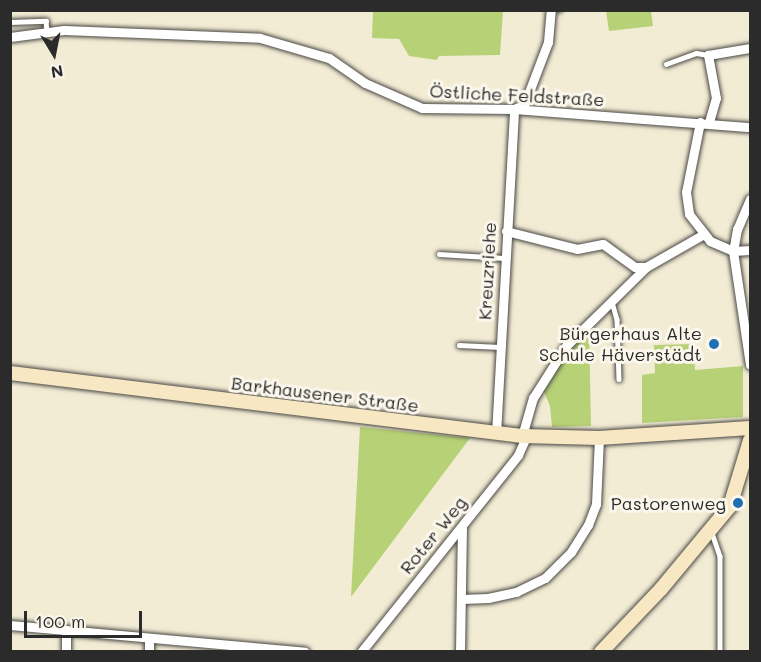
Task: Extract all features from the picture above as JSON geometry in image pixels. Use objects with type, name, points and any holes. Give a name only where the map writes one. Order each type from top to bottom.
[{"type":"main road","name":"Barkhausener Straße","points":[[10,373],[496,434],[599,438],[750,428]]},
{"type":"main road","points":[[601,651],[712,530],[730,506],[750,440]]},
{"type":"street","points":[[514,109],[524,105],[548,42],[550,10]]},
{"type":"street","name":"Östliche Feldstraße","points":[[10,37],[47,32],[111,30],[260,38],[329,58],[365,83],[423,108],[514,109],[750,127]]},
{"type":"street","points":[[750,48],[708,55],[716,98],[705,122],[686,192],[689,214],[702,235],[733,251],[750,250]]},
{"type":"street","name":"Kreuzriehe","points":[[496,434],[514,109]]},
{"type":"street","points":[[750,199],[737,229],[733,251],[750,364]]},
{"type":"street","points":[[506,231],[577,249],[603,244],[635,267],[646,267]]},
{"type":"street","name":"Roter Weg","points":[[361,651],[518,455],[533,398],[566,346],[646,267],[702,235]]},
{"type":"street","points":[[462,599],[489,598],[516,592],[545,578],[571,552],[588,525],[596,504],[599,438]]},
{"type":"street","points":[[460,651],[462,527]]},
{"type":"street","points":[[10,625],[305,651]]},
{"type":"street","points":[[66,630],[66,651]]},
{"type":"street","points":[[149,638],[149,651]]},
{"type":"lane","points":[[10,22],[46,21],[47,32]]},
{"type":"lane","points":[[666,64],[696,53],[708,55]]},
{"type":"lane","points":[[439,254],[504,258]]},
{"type":"lane","points":[[611,300],[617,319],[620,379]]},
{"type":"lane","points":[[459,345],[500,347]]},
{"type":"lane","points":[[712,530],[720,556],[720,651]]},
{"type":"green space","points":[[373,11],[503,11],[500,55],[439,56],[437,60],[409,56],[399,39],[372,38]]},
{"type":"green space","points":[[606,11],[651,11],[653,26],[609,31]]},
{"type":"green space","points":[[589,326],[591,426],[552,427],[550,406],[539,380]]},
{"type":"green space","points":[[694,344],[695,370],[743,366],[743,417],[642,423],[642,375],[655,373],[654,345]]},
{"type":"green space","points":[[360,427],[470,438],[351,597]]},
{"type":"place","name":"Bürgerhaus Alte Schule Häverstädt","points":[[714,344]]},
{"type":"place","name":"Pastorenweg","points":[[738,503]]}]
